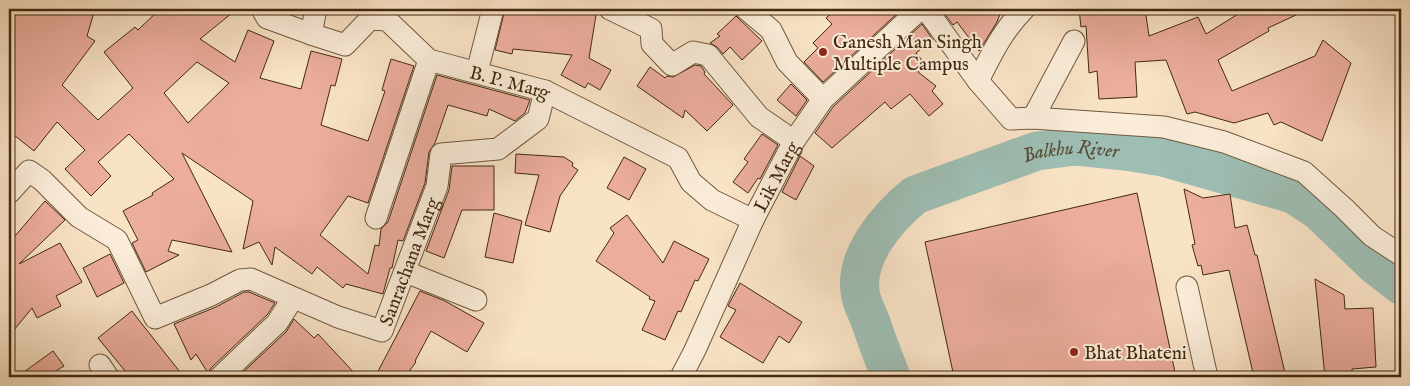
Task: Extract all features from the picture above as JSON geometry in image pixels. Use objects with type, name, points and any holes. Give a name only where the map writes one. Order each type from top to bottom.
[{"type":"street","name":"B. P. Marg","points":[[262,9],[268,18],[345,45],[370,20],[387,20],[429,60],[544,91],[678,158],[691,182],[712,200],[753,220]]},
{"type":"street","points":[[311,34],[316,9]]},
{"type":"street","points":[[477,72],[493,9]]},
{"type":"street","points":[[610,9],[651,29],[652,44],[672,65],[693,52],[708,55],[759,117],[794,141]]},
{"type":"street","points":[[746,9],[770,30],[787,62],[823,99]]},
{"type":"street","name":"Lik Marg","points":[[681,377],[753,220],[794,141],[823,99],[920,9]]},
{"type":"street","points":[[926,9],[978,81],[1011,119],[1033,118],[1164,127],[1224,142],[1304,172],[1372,236],[1401,255]]},
{"type":"street","points":[[978,81],[999,39],[1013,19],[1024,9]]},
{"type":"street","points":[[1033,118],[1074,41]]},
{"type":"street","points":[[376,218],[429,60]]},
{"type":"street","name":"Sanrachana Marg","points":[[9,193],[29,171],[42,180],[78,217],[117,240],[155,318],[211,295],[240,280],[251,279],[338,317],[382,331],[406,272],[436,186],[441,154],[498,149],[538,119],[544,91]]},
{"type":"street","points":[[406,272],[476,300]]},
{"type":"street","points":[[1187,287],[1207,377]]},
{"type":"street","points":[[220,377],[277,323],[293,298]]},
{"type":"building","points":[[9,9],[95,9],[87,36],[95,41],[62,85],[98,120],[133,88],[104,52],[135,27],[138,30],[160,9],[237,9],[200,39],[235,62],[248,30],[274,41],[260,78],[301,89],[311,51],[342,59],[335,86],[331,85],[321,125],[368,141],[385,91],[382,90],[391,59],[414,66],[368,203],[348,196],[320,235],[368,274],[375,245],[379,246],[381,229],[388,222],[437,75],[530,100],[525,113],[515,121],[489,109],[487,116],[448,105],[435,143],[429,152],[425,183],[403,241],[398,240],[392,268],[390,268],[383,294],[346,284],[343,288],[317,267],[312,274],[275,247],[272,265],[259,242],[243,249],[253,201],[182,153],[232,252],[172,240],[168,251],[179,255],[146,272],[132,243],[138,240],[123,211],[153,195],[152,193],[174,179],[129,134],[98,162],[111,176],[91,196],[65,169],[85,150],[57,122],[34,151],[9,131]],"holes":[[[197,62],[229,83],[188,123],[164,93]]]},
{"type":"building","points":[[505,9],[597,9],[589,58],[611,70],[600,90],[588,83],[585,88],[561,75],[572,55],[513,49],[512,54],[495,50]]},
{"type":"building","points":[[837,9],[902,9],[823,82],[804,62],[818,48],[813,43],[832,24],[826,18]]},
{"type":"building","points":[[941,9],[1002,9],[997,22],[979,51],[957,22],[953,25]]},
{"type":"building","points":[[1079,9],[1145,9],[1149,36],[1198,17],[1206,34],[1246,9],[1309,9],[1268,28],[1269,31],[1218,60],[1232,91],[1315,56],[1323,40],[1351,63],[1322,141],[1281,122],[1274,125],[1268,113],[1234,123],[1195,112],[1187,114],[1166,60],[1135,62],[1137,97],[1099,99],[1097,71],[1089,73],[1086,26],[1081,27]]},
{"type":"building","points":[[736,16],[762,41],[742,60],[730,47],[723,54],[710,43],[720,36],[717,34]]},
{"type":"building","points":[[922,24],[933,40],[916,53],[926,65],[918,72],[936,86],[932,91],[943,104],[929,116],[910,94],[891,109],[885,102],[832,148],[815,133],[833,107]]},
{"type":"building","points":[[695,65],[701,66],[705,72],[704,74],[733,105],[707,131],[685,110],[683,118],[637,86],[650,67],[665,78],[667,76],[673,77]]},
{"type":"building","points":[[791,84],[807,100],[796,116],[777,100]]},
{"type":"building","points":[[762,134],[778,145],[760,179],[758,178],[748,193],[733,182],[748,162],[744,159]]},
{"type":"building","points":[[516,154],[564,157],[573,163],[572,166],[578,170],[560,196],[550,232],[525,225],[539,175],[515,173]]},
{"type":"building","points":[[800,156],[814,166],[796,200],[782,192]]},
{"type":"building","points":[[624,157],[646,169],[629,200],[607,188]]},
{"type":"building","points":[[452,166],[494,166],[494,210],[462,210],[444,258],[426,251],[449,190]]},
{"type":"building","points":[[1184,189],[1203,198],[1230,194],[1235,228],[1247,225],[1255,255],[1257,255],[1286,377],[1254,377],[1229,270],[1203,275],[1201,265],[1198,266],[1192,245],[1195,244]]},
{"type":"building","points":[[1137,193],[1176,377],[954,377],[925,242]]},
{"type":"building","points":[[45,201],[65,220],[19,264],[60,243],[82,282],[56,296],[61,306],[37,318],[32,308],[9,336],[9,243]]},
{"type":"building","points":[[494,213],[522,221],[513,263],[485,257]]},
{"type":"building","points":[[627,215],[663,263],[674,241],[709,259],[698,281],[695,280],[681,312],[678,311],[665,340],[642,330],[655,301],[649,299],[650,297],[596,261],[614,233],[610,228]]},
{"type":"building","points":[[110,254],[124,283],[97,297],[83,268]]},
{"type":"building","points":[[1315,279],[1344,295],[1345,309],[1373,308],[1376,367],[1352,369],[1352,377],[1325,377]]},
{"type":"building","points":[[740,283],[802,322],[789,343],[779,336],[763,363],[720,337],[736,310],[728,306]]},
{"type":"building","points":[[420,291],[445,301],[484,323],[467,352],[431,331],[416,362],[405,377],[375,377]]},
{"type":"building","points":[[244,292],[249,292],[275,303],[267,315],[208,373],[196,354],[191,360],[174,324],[216,307]]},
{"type":"building","points":[[132,311],[184,377],[130,377],[98,338]]},
{"type":"building","points":[[294,319],[314,338],[318,334],[358,377],[238,377],[286,332]]},
{"type":"building","points":[[53,351],[64,366],[46,377],[17,377]]},
{"type":"waterway","name":"Balkhu River","points":[[891,377],[861,297],[860,282],[862,268],[874,240],[893,215],[915,195],[1037,151],[1076,146],[1163,157],[1293,194],[1319,211],[1374,264],[1401,285]]},
{"type":"place","name":"Ganesh Man Singh Multiple Campus","points":[[823,52]]},
{"type":"place","name":"Bhat Bhateni","points":[[1074,352]]}]
